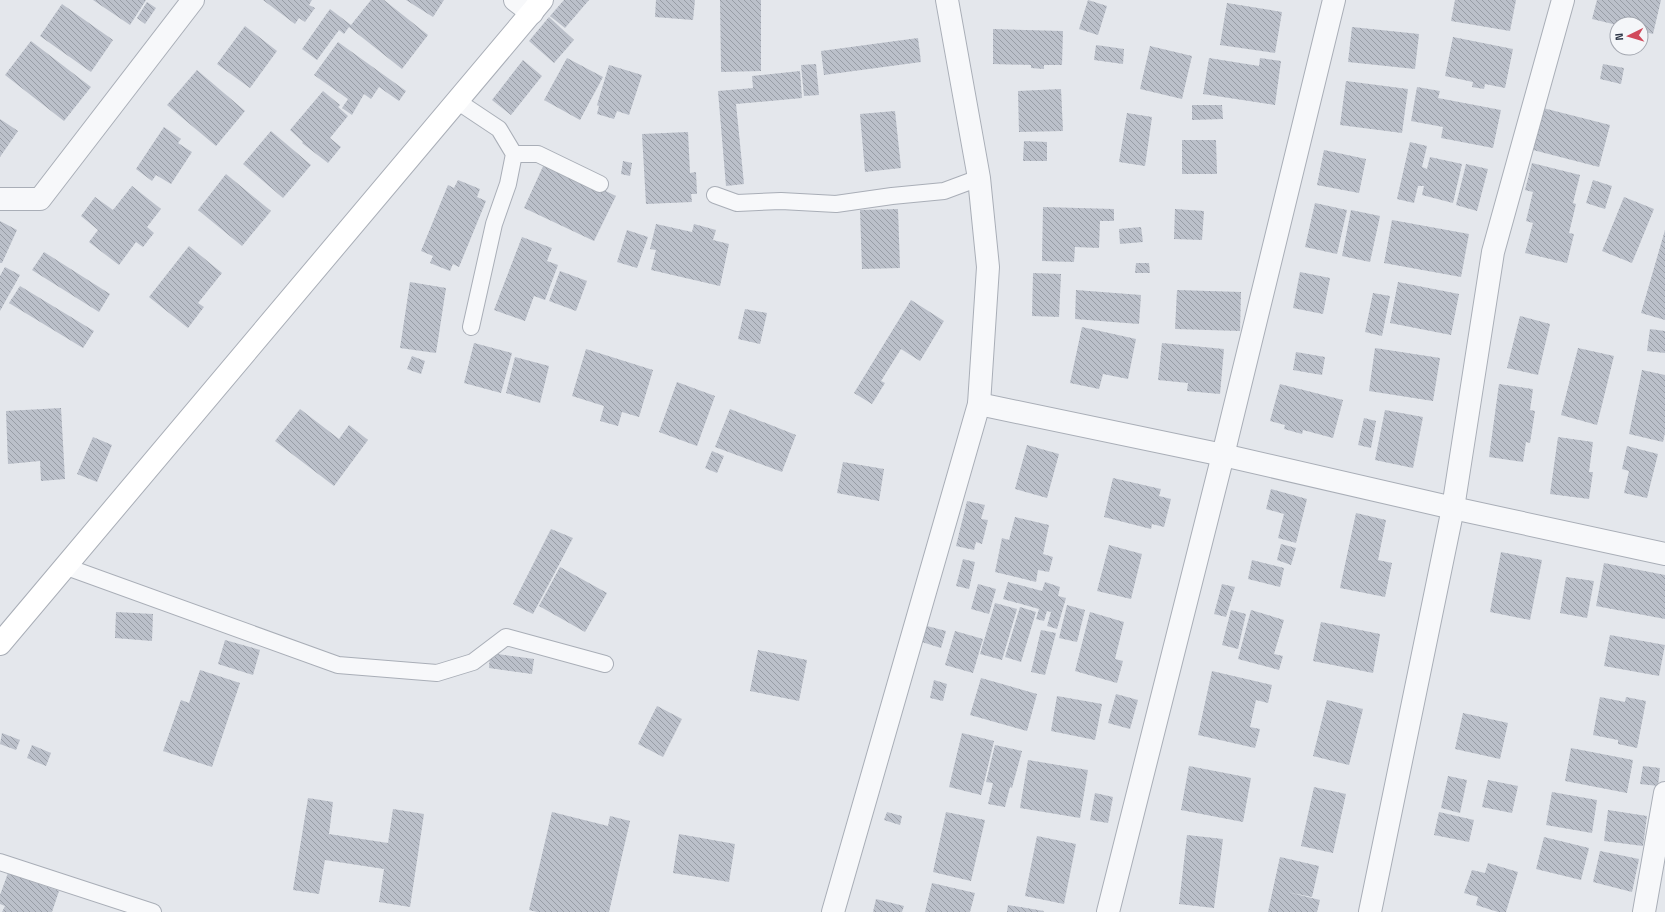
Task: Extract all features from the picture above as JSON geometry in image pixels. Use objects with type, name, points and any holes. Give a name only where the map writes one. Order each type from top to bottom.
[{"type":"street","points":[[0,199],[40,199],[193,0]]},
{"type":"street","points":[[833,912],[979,404],[988,267],[979,178],[947,0]]},
{"type":"street","points":[[1108,912],[1223,455],[1334,0]]},
{"type":"street","points":[[1370,912],[1453,508],[1493,252],[1563,0]]},
{"type":"street","points":[[0,644],[64,566],[457,101],[530,4]]},
{"type":"street","points":[[979,404],[1223,455],[1453,508],[1665,554]]},
{"type":"street","points":[[1644,912],[1665,793]]},
{"type":"lane","points":[[457,101],[499,129],[514,154],[508,184],[494,224],[471,327]]},
{"type":"lane","points":[[514,154],[538,154],[600,184]]},
{"type":"lane","points":[[715,195],[737,203],[781,201],[836,204],[892,196],[944,191],[979,178]]},
{"type":"lane","points":[[64,566],[338,665],[437,673],[473,662],[506,637],[605,664]]},
{"type":"lane","points":[[0,862],[153,912]]},
{"type":"building","points":[[93,0],[146,0],[130,25]]},
{"type":"building","points":[[263,0],[312,0],[309,5],[315,8],[305,22],[299,18],[295,24]]},
{"type":"building","points":[[371,0],[384,0],[428,35],[402,69],[349,27],[344,34],[339,30],[317,60],[302,49],[330,9],[351,25]]},
{"type":"building","points":[[406,0],[444,0],[433,17]]},
{"type":"building","points":[[564,0],[589,0],[565,28],[550,16]]},
{"type":"building","points":[[656,0],[695,0],[693,20],[655,17]]},
{"type":"building","points":[[720,0],[761,0],[761,71],[721,72]]},
{"type":"building","points":[[1088,0],[1107,6],[1098,35],[1079,29]]},
{"type":"building","points":[[1455,0],[1516,0],[1510,31],[1451,21]]},
{"type":"building","points":[[1597,0],[1661,0],[1653,34],[1649,33],[1649,16],[1609,16],[1609,23],[1592,19]]},
{"type":"building","points":[[147,2],[156,8],[145,24],[137,18]]},
{"type":"building","points":[[1227,3],[1282,12],[1275,53],[1220,45]]},
{"type":"building","points":[[62,4],[113,40],[91,72],[40,36]]},
{"type":"building","points":[[549,17],[574,40],[554,63],[529,41]]},
{"type":"building","points":[[245,26],[277,51],[250,88],[217,64]]},
{"type":"building","points":[[1352,27],[1419,34],[1415,69],[1348,62]]},
{"type":"building","points":[[993,29],[1063,31],[1062,65],[1044,65],[1044,69],[1031,68],[1031,65],[993,64]]},
{"type":"building","points":[[1453,37],[1513,49],[1505,88],[1485,84],[1484,89],[1472,87],[1473,82],[1445,76]]},
{"type":"building","points":[[918,38],[921,62],[824,75],[821,51]]},
{"type":"building","points":[[31,41],[91,87],[64,121],[5,75]]},
{"type":"building","points":[[338,42],[406,91],[399,101],[379,87],[371,99],[364,94],[352,115],[342,108],[348,99],[314,75]]},
{"type":"building","points":[[1096,45],[1124,49],[1123,64],[1094,60]]},
{"type":"building","points":[[1150,46],[1192,56],[1182,99],[1140,89]]},
{"type":"building","points":[[567,58],[603,77],[580,120],[544,100]]},
{"type":"building","points":[[1209,58],[1259,66],[1260,58],[1281,61],[1275,105],[1203,94]]},
{"type":"building","points":[[523,60],[542,76],[511,115],[492,100]]},
{"type":"building","points":[[816,64],[819,95],[804,96],[801,65]]},
{"type":"building","points":[[1603,64],[1624,68],[1621,84],[1600,79]]},
{"type":"building","points":[[609,65],[642,75],[629,115],[617,111],[614,119],[597,114],[599,106],[597,105]]},
{"type":"building","points":[[197,70],[245,111],[216,146],[167,105]]},
{"type":"building","points":[[800,71],[802,98],[736,104],[744,184],[726,186],[718,91],[753,88],[752,76]]},
{"type":"building","points":[[1346,81],[1408,89],[1402,133],[1340,125]]},
{"type":"building","points":[[1417,87],[1440,91],[1438,98],[1501,110],[1493,148],[1441,138],[1443,127],[1411,121]]},
{"type":"building","points":[[1061,89],[1063,131],[1019,132],[1018,91]]},
{"type":"building","points":[[323,91],[340,105],[338,107],[348,116],[330,138],[341,147],[328,163],[302,143],[303,142],[290,130]]},
{"type":"building","points":[[1192,105],[1222,105],[1223,119],[1192,120]]},
{"type":"building","points":[[1543,108],[1610,125],[1599,167],[1533,150]]},
{"type":"building","points":[[895,111],[901,168],[865,172],[860,114]]},
{"type":"building","points":[[1127,113],[1152,117],[1145,166],[1119,162]]},
{"type":"building","points":[[0,119],[18,131],[0,157]]},
{"type":"building","points":[[164,127],[181,139],[178,143],[192,152],[171,184],[156,175],[152,181],[136,169]]},
{"type":"building","points":[[271,131],[311,165],[283,198],[243,164]]},
{"type":"building","points":[[688,132],[690,173],[696,172],[697,194],[691,194],[692,202],[646,204],[642,134]]},
{"type":"building","points":[[1182,140],[1216,140],[1217,174],[1182,174]]},
{"type":"building","points":[[1024,141],[1047,142],[1047,161],[1023,161]]},
{"type":"building","points":[[1410,142],[1427,146],[1422,167],[1427,169],[1430,157],[1462,164],[1453,203],[1422,195],[1424,186],[1418,186],[1414,203],[1397,199]]},
{"type":"building","points":[[1324,150],[1366,159],[1359,193],[1317,185]]},
{"type":"building","points":[[623,161],[632,163],[630,176],[621,174]]},
{"type":"building","points":[[545,162],[616,196],[594,241],[524,208]]},
{"type":"building","points":[[1532,163],[1580,175],[1573,203],[1576,204],[1569,233],[1574,234],[1567,263],[1525,253],[1533,223],[1526,221],[1533,192],[1525,190]]},
{"type":"building","points":[[1466,164],[1488,169],[1477,211],[1456,205]]},
{"type":"building","points":[[226,174],[271,211],[242,246],[198,210]]},
{"type":"building","points":[[458,180],[480,189],[477,197],[486,201],[459,267],[453,264],[450,271],[430,263],[433,256],[421,251],[448,185],[454,188]]},
{"type":"building","points":[[1593,180],[1612,186],[1605,209],[1586,203]]},
{"type":"building","points":[[132,186],[161,209],[147,227],[154,233],[143,247],[136,242],[119,265],[89,242],[98,230],[81,216],[95,197],[113,210]]},
{"type":"building","points":[[1624,197],[1654,209],[1632,263],[1602,251]]},
{"type":"building","points":[[1315,203],[1347,210],[1337,254],[1305,247]]},
{"type":"building","points":[[1043,207],[1114,209],[1114,221],[1100,221],[1099,248],[1075,247],[1074,262],[1042,261]]},
{"type":"building","points":[[898,209],[900,268],[862,269],[860,210]]},
{"type":"building","points":[[1175,209],[1204,211],[1202,240],[1174,239]]},
{"type":"building","points":[[1351,210],[1380,216],[1370,262],[1342,256]]},
{"type":"building","points":[[1392,220],[1469,234],[1461,277],[1384,263]]},
{"type":"building","points":[[0,221],[17,230],[2,263],[0,263]]},
{"type":"building","points":[[656,224],[692,232],[694,224],[716,230],[713,240],[729,244],[720,286],[651,270],[656,250],[650,249]]},
{"type":"building","points":[[1141,227],[1143,242],[1120,244],[1119,229]]},
{"type":"building","points":[[627,230],[648,237],[637,268],[617,262]]},
{"type":"building","points":[[1665,230],[1665,320],[1641,313]]},
{"type":"building","points":[[522,237],[552,248],[547,261],[558,265],[545,300],[534,296],[525,321],[494,310]]},
{"type":"building","points":[[189,246],[222,273],[198,303],[204,307],[188,328],[149,297]]},
{"type":"building","points":[[44,252],[110,294],[99,312],[32,270]]},
{"type":"building","points":[[1136,263],[1149,263],[1150,273],[1135,273]]},
{"type":"building","points":[[5,267],[20,275],[0,311],[0,276]]},
{"type":"building","points":[[560,271],[587,281],[576,311],[549,301]]},
{"type":"building","points":[[1300,272],[1330,278],[1323,314],[1293,308]]},
{"type":"building","points":[[1033,273],[1061,274],[1059,317],[1032,316]]},
{"type":"building","points":[[410,282],[446,288],[436,353],[400,348]]},
{"type":"building","points":[[1398,282],[1459,294],[1451,335],[1390,323]]},
{"type":"building","points":[[20,286],[94,331],[83,348],[9,303]]},
{"type":"building","points":[[1076,290],[1141,295],[1139,324],[1075,319]]},
{"type":"building","points":[[1177,290],[1241,292],[1240,331],[1175,329]]},
{"type":"building","points":[[1373,293],[1390,296],[1382,336],[1365,332]]},
{"type":"building","points":[[911,300],[944,321],[920,361],[901,349],[881,381],[885,383],[872,404],[854,393]]},
{"type":"building","points":[[745,309],[767,313],[760,344],[738,339]]},
{"type":"building","points":[[1520,316],[1550,324],[1538,375],[1507,368]]},
{"type":"building","points":[[1082,327],[1136,339],[1128,379],[1103,374],[1099,389],[1070,383]]},
{"type":"building","points":[[1650,329],[1665,331],[1665,353],[1647,351]]},
{"type":"building","points":[[474,343],[512,353],[501,393],[464,383]]},
{"type":"building","points":[[1162,343],[1224,349],[1220,394],[1187,391],[1188,383],[1158,380]]},
{"type":"building","points":[[1375,348],[1440,358],[1433,401],[1369,391]]},
{"type":"building","points":[[1578,348],[1614,356],[1597,425],[1561,415]]},
{"type":"building","points":[[586,349],[653,370],[639,417],[622,412],[618,426],[600,421],[604,406],[572,396]]},
{"type":"building","points":[[1296,352],[1325,357],[1322,375],[1293,370]]},
{"type":"building","points":[[412,356],[425,361],[421,374],[407,369]]},
{"type":"building","points":[[515,357],[549,366],[540,403],[506,393]]},
{"type":"building","points":[[1642,370],[1665,375],[1665,433],[1663,442],[1629,434]]},
{"type":"building","points":[[677,382],[715,396],[697,446],[659,432]]},
{"type":"building","points":[[1280,384],[1343,400],[1333,438],[1303,430],[1302,434],[1284,429],[1285,425],[1270,421]]},
{"type":"building","points":[[1499,384],[1533,389],[1530,410],[1535,411],[1530,443],[1526,442],[1523,462],[1489,457]]},
{"type":"building","points":[[61,408],[65,479],[41,481],[40,461],[8,464],[6,411]]},
{"type":"building","points":[[300,409],[339,439],[349,425],[368,440],[334,486],[275,441]]},
{"type":"building","points":[[730,409],[796,435],[782,472],[715,447]]},
{"type":"building","points":[[1385,410],[1423,417],[1413,468],[1375,460]]},
{"type":"building","points":[[1364,418],[1376,421],[1371,448],[1358,445]]},
{"type":"building","points":[[93,437],[112,445],[97,482],[77,474]]},
{"type":"building","points":[[1558,437],[1593,442],[1589,472],[1593,472],[1589,499],[1550,494]]},
{"type":"building","points":[[1027,445],[1059,454],[1047,498],[1015,489]]},
{"type":"building","points":[[1627,446],[1658,454],[1647,498],[1624,493],[1629,471],[1622,469]]},
{"type":"building","points":[[712,451],[724,456],[717,473],[705,468]]},
{"type":"building","points":[[843,462],[884,469],[879,501],[837,493]]},
{"type":"building","points":[[1113,478],[1161,489],[1159,496],[1171,499],[1164,527],[1152,524],[1151,529],[1104,517]]},
{"type":"building","points":[[1271,489],[1307,499],[1296,543],[1278,538],[1284,514],[1266,509]]},
{"type":"building","points":[[967,501],[985,505],[981,519],[988,520],[982,544],[976,542],[974,550],[956,546]]},
{"type":"building","points":[[1356,513],[1386,520],[1378,560],[1392,563],[1385,597],[1340,588]]},
{"type":"building","points":[[1015,517],[1049,525],[1043,554],[1053,557],[1049,572],[1038,570],[1036,582],[995,572],[1002,538],[1009,540]]},
{"type":"building","points":[[551,529],[573,538],[533,614],[513,604]]},
{"type":"building","points":[[1281,544],[1296,548],[1291,565],[1277,560]]},
{"type":"building","points":[[1109,545],[1142,554],[1131,599],[1097,591]]},
{"type":"building","points":[[1501,552],[1542,560],[1530,620],[1490,612]]},
{"type":"building","points":[[963,559],[975,562],[969,589],[956,586]]},
{"type":"building","points":[[1252,560],[1284,568],[1280,587],[1248,579]]},
{"type":"building","points":[[1604,563],[1665,575],[1665,619],[1596,606]]},
{"type":"building","points":[[560,567],[607,593],[585,632],[539,606]]},
{"type":"building","points":[[1566,577],[1594,581],[1587,618],[1560,613]]},
{"type":"building","points":[[1008,582],[1042,591],[1045,582],[1060,587],[1058,596],[1066,598],[1057,629],[1047,626],[1051,612],[1047,611],[1044,621],[1036,619],[1039,609],[1003,599]]},
{"type":"building","points":[[978,584],[996,589],[989,614],[971,609]]},
{"type":"building","points":[[1222,584],[1235,587],[1226,617],[1214,614]]},
{"type":"building","points":[[995,603],[1017,609],[1002,660],[980,654]]},
{"type":"building","points":[[1067,605],[1085,610],[1077,642],[1059,638]]},
{"type":"building","points":[[1020,607],[1036,612],[1021,662],[1005,657]]},
{"type":"building","points":[[1231,610],[1246,614],[1238,649],[1222,645]]},
{"type":"building","points":[[1251,610],[1284,620],[1274,654],[1283,656],[1279,670],[1238,659]]},
{"type":"building","points":[[116,612],[153,614],[152,641],[115,638]]},
{"type":"building","points":[[1090,612],[1124,622],[1115,659],[1123,661],[1117,683],[1075,671]]},
{"type":"building","points":[[1321,622],[1380,634],[1373,673],[1313,661]]},
{"type":"building","points":[[927,626],[946,631],[941,648],[922,642]]},
{"type":"building","points":[[1041,630],[1056,633],[1045,675],[1031,672]]},
{"type":"building","points":[[955,631],[983,639],[973,673],[945,665]]},
{"type":"building","points":[[1610,635],[1665,645],[1659,676],[1604,666]]},
{"type":"building","points":[[225,640],[260,650],[253,675],[218,664]]},
{"type":"building","points":[[758,650],[807,660],[799,701],[750,691]]},
{"type":"building","points":[[490,653],[534,659],[532,674],[489,668]]},
{"type":"building","points":[[200,670],[240,683],[212,767],[163,751],[181,700],[189,703]]},
{"type":"building","points":[[1212,671],[1272,685],[1268,703],[1256,700],[1250,727],[1260,729],[1255,748],[1198,735]]},
{"type":"building","points":[[981,678],[1037,694],[1027,731],[970,715]]},
{"type":"building","points":[[934,680],[947,684],[943,701],[930,698]]},
{"type":"building","points":[[1116,694],[1138,700],[1130,729],[1108,723]]},
{"type":"building","points":[[1057,696],[1102,704],[1095,740],[1051,731]]},
{"type":"building","points":[[1600,697],[1625,702],[1626,697],[1646,701],[1637,748],[1618,744],[1618,740],[1593,735]]},
{"type":"building","points":[[1327,700],[1363,709],[1349,765],[1313,756]]},
{"type":"building","points":[[657,706],[682,719],[663,757],[638,744]]},
{"type":"building","points":[[1463,713],[1508,723],[1500,759],[1455,749]]},
{"type":"building","points":[[2,733],[20,740],[16,750],[0,744]]},
{"type":"building","points":[[962,733],[994,741],[981,795],[949,787]]},
{"type":"building","points":[[32,745],[51,753],[46,766],[27,758]]},
{"type":"building","points":[[995,745],[1022,751],[1005,807],[988,804],[993,783],[986,782]]},
{"type":"building","points":[[1571,748],[1633,760],[1627,793],[1565,781]]},
{"type":"building","points":[[1028,760],[1088,770],[1080,818],[1020,808]]},
{"type":"building","points":[[1189,766],[1251,778],[1243,822],[1181,810]]},
{"type":"building","points":[[1643,766],[1660,768],[1658,786],[1640,784]]},
{"type":"building","points":[[1448,776],[1467,780],[1460,813],[1441,808]]},
{"type":"building","points":[[1488,780],[1518,786],[1512,813],[1482,807]]},
{"type":"building","points":[[1314,787],[1346,794],[1333,853],[1301,846]]},
{"type":"building","points":[[1552,792],[1597,800],[1592,833],[1546,825]]},
{"type":"building","points":[[1095,793],[1113,797],[1108,823],[1090,820]]},
{"type":"building","points":[[308,798],[333,802],[329,834],[388,843],[393,809],[424,814],[410,907],[379,902],[384,869],[325,860],[319,894],[293,890]]},
{"type":"building","points":[[1608,810],[1647,816],[1643,846],[1604,841]]},
{"type":"building","points":[[552,812],[608,826],[610,816],[630,821],[609,912],[537,912],[529,910]]},
{"type":"building","points":[[887,812],[902,816],[900,825],[884,820]]},
{"type":"building","points":[[946,812],[985,820],[971,881],[933,872]]},
{"type":"building","points":[[1439,812],[1474,820],[1469,842],[1434,835]]},
{"type":"building","points":[[679,834],[735,844],[729,882],[673,873]]},
{"type":"building","points":[[1187,835],[1223,839],[1214,908],[1179,904]]},
{"type":"building","points":[[1037,836],[1076,844],[1064,904],[1025,896]]},
{"type":"building","points":[[1544,837],[1589,848],[1581,880],[1536,869]]},
{"type":"building","points":[[1600,851],[1639,859],[1632,892],[1593,882]]},
{"type":"building","points":[[1280,857],[1319,866],[1312,897],[1287,892],[1320,900],[1317,912],[1268,912]]},
{"type":"building","points":[[1488,863],[1518,872],[1506,912],[1498,912],[1476,905],[1478,897],[1464,893],[1472,870],[1485,873]]},
{"type":"building","points":[[8,873],[59,891],[52,912],[2,912],[5,906],[0,904],[0,895]]},
{"type":"building","points":[[932,883],[975,893],[970,912],[925,912]]},
{"type":"building","points":[[876,899],[904,906],[902,912],[873,912]]},
{"type":"building","points":[[1008,905],[1044,911],[1007,912]]}]
